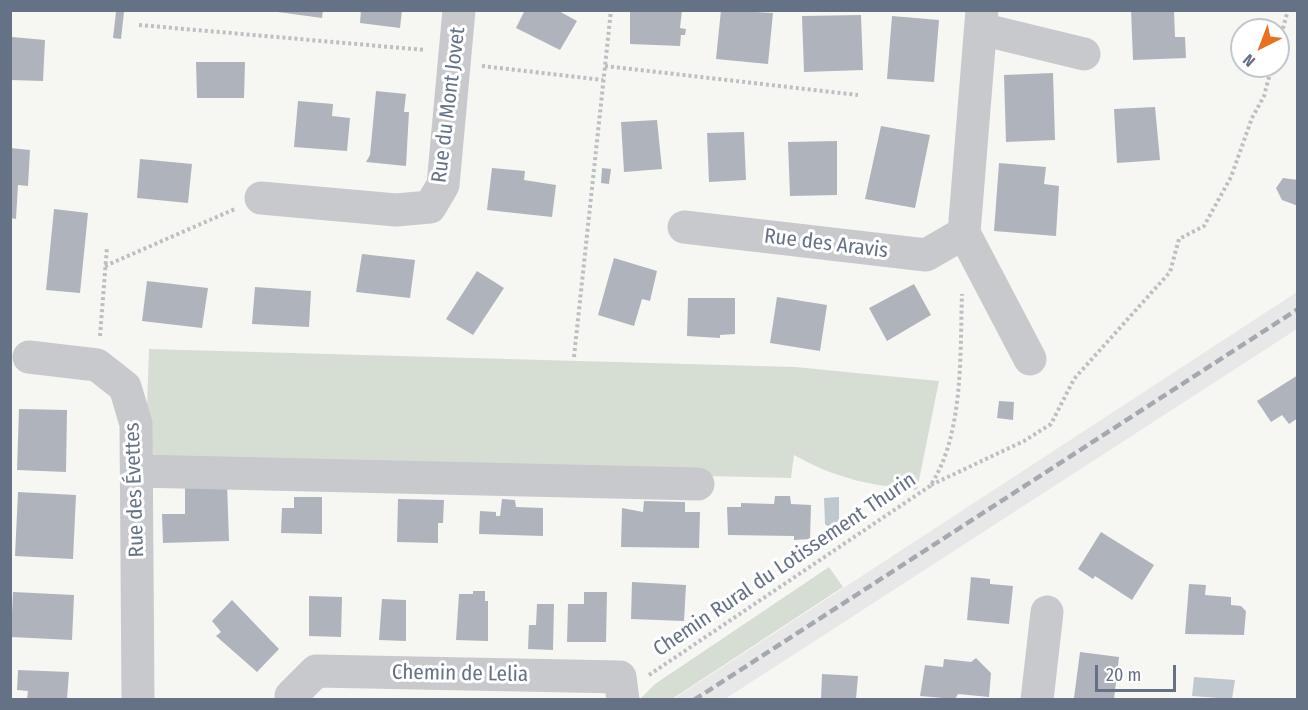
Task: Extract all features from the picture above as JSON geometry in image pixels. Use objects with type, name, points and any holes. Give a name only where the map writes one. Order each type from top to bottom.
[{"type":"street","name":"Rue du Mont Jovet","points":[[261,198],[396,210],[430,207],[443,185],[459,10]]},
{"type":"street","points":[[1030,359],[964,233],[981,20],[1084,54]]},
{"type":"street","name":"Rue des Aravis","points":[[684,227],[926,255],[964,233]]},
{"type":"street","points":[[28,357],[98,365]]},
{"type":"street","name":"Rue des Évettes","points":[[98,365],[125,387],[136,424],[138,699]]},
{"type":"street","points":[[137,471],[698,484]]},
{"type":"street","points":[[1037,699],[1047,612]]},
{"type":"street","name":"Chemin de Lelia","points":[[291,699],[291,696],[316,671],[620,677],[622,695]]},
{"type":"path","points":[[574,357],[611,10]]},
{"type":"path","points":[[139,25],[455,58],[603,80]]},
{"type":"path","points":[[605,66],[858,94]]},
{"type":"path","points":[[930,486],[1024,441],[1051,424],[1074,379],[1170,273],[1179,238],[1204,226],[1231,177],[1251,118],[1264,96],[1269,78]]},
{"type":"path","points":[[105,266],[261,198]]},
{"type":"path","points":[[98,365],[107,247]]},
{"type":"path","name":"Chemin Rural du Lotissement Thurin","points":[[622,695],[930,486],[945,460],[954,421],[962,289]]},
{"type":"shaded area","points":[[1297,292],[1297,329],[725,699],[672,700]]},
{"type":"shaded area","points":[[149,349],[795,367],[939,381],[917,490],[854,480],[825,470],[794,455],[791,478],[145,463]]},
{"type":"shaded area","points":[[839,497],[839,524],[831,529],[825,524],[824,498]]},
{"type":"shaded area","points":[[829,567],[843,587],[672,699],[639,700],[655,684]]},
{"type":"shaded area","points":[[1194,677],[1235,680],[1232,699],[1192,696]]},
{"type":"building","points":[[263,10],[323,10],[322,18]]},
{"type":"building","points":[[361,10],[402,10],[400,28],[360,23]]},
{"type":"building","points":[[525,10],[557,10],[577,21],[560,50],[516,28]]},
{"type":"building","points":[[630,10],[682,10],[680,28],[686,29],[685,35],[681,35],[680,46],[630,44]]},
{"type":"building","points":[[721,10],[773,13],[768,64],[716,59]]},
{"type":"building","points":[[1131,10],[1174,10],[1175,37],[1185,37],[1186,58],[1133,60]]},
{"type":"building","points":[[116,12],[124,12],[121,39],[113,38]]},
{"type":"building","points":[[861,15],[863,70],[804,72],[802,16]]},
{"type":"building","points":[[892,16],[939,20],[934,82],[887,79]]},
{"type":"building","points":[[12,37],[45,40],[43,81],[10,80]]},
{"type":"building","points":[[196,62],[245,62],[244,98],[197,98]]},
{"type":"building","points":[[1053,73],[1055,140],[1006,142],[1004,75]]},
{"type":"building","points":[[376,91],[406,94],[404,112],[409,112],[406,166],[366,162],[370,155]]},
{"type":"building","points":[[298,101],[333,104],[332,116],[350,118],[347,151],[294,147]]},
{"type":"building","points":[[1155,107],[1160,160],[1117,163],[1114,109]]},
{"type":"building","points":[[657,120],[662,169],[624,172],[621,122]]},
{"type":"building","points":[[881,126],[930,135],[915,208],[865,199]]},
{"type":"building","points":[[744,132],[746,180],[709,182],[707,133]]},
{"type":"building","points":[[837,141],[837,195],[790,196],[788,142]]},
{"type":"building","points":[[10,148],[30,150],[28,186],[18,185],[16,219],[10,218]]},
{"type":"building","points":[[140,159],[192,164],[188,203],[137,198]]},
{"type":"building","points":[[999,163],[1046,167],[1044,184],[1059,186],[1056,236],[994,231]]},
{"type":"building","points":[[492,168],[525,171],[524,180],[556,185],[552,217],[487,210]]},
{"type":"building","points":[[602,168],[611,169],[609,184],[601,183]]},
{"type":"building","points":[[1283,178],[1298,180],[1298,206],[1282,200],[1276,188]]},
{"type":"building","points":[[54,209],[88,213],[80,293],[46,290]]},
{"type":"building","points":[[362,254],[415,260],[410,298],[356,292]]},
{"type":"building","points":[[614,258],[657,271],[650,301],[642,299],[634,326],[598,315]]},
{"type":"building","points":[[477,271],[504,288],[473,335],[446,319]]},
{"type":"building","points":[[147,281],[208,288],[202,328],[142,321]]},
{"type":"building","points":[[914,284],[931,315],[887,341],[869,308]]},
{"type":"building","points":[[255,287],[311,291],[309,327],[252,324]]},
{"type":"building","points":[[777,297],[827,305],[820,351],[770,343]]},
{"type":"building","points":[[688,298],[735,298],[735,334],[720,335],[720,338],[687,336]]},
{"type":"building","points":[[1298,375],[1298,418],[1289,424],[1282,415],[1271,422],[1257,401]]},
{"type":"building","points":[[999,401],[1014,402],[1013,420],[997,418]]},
{"type":"building","points":[[19,409],[67,410],[66,472],[17,470]]},
{"type":"building","points":[[227,483],[229,541],[163,543],[162,514],[185,514],[185,484]]},
{"type":"building","points":[[18,492],[76,495],[73,559],[15,556]]},
{"type":"building","points":[[775,496],[790,496],[791,504],[811,505],[810,539],[794,540],[794,536],[728,535],[727,507],[741,507],[741,503],[774,504]]},
{"type":"building","points":[[294,497],[322,497],[322,534],[281,533],[282,508],[294,508]]},
{"type":"building","points":[[398,499],[444,500],[443,523],[438,523],[438,543],[397,542]]},
{"type":"building","points":[[502,499],[515,500],[516,507],[543,508],[543,536],[479,534],[480,511],[496,512],[496,516],[500,516]]},
{"type":"building","points":[[644,501],[685,502],[685,512],[700,512],[699,548],[621,547],[622,508],[643,512]]},
{"type":"building","points":[[1101,532],[1154,565],[1132,600],[1095,576],[1093,579],[1078,569]]},
{"type":"building","points":[[971,577],[990,579],[990,584],[1013,586],[1009,624],[967,620]]},
{"type":"building","points":[[632,582],[686,585],[684,621],[631,619]]},
{"type":"building","points":[[1189,584],[1206,585],[1205,595],[1231,597],[1231,605],[1241,606],[1246,611],[1244,635],[1185,634]]},
{"type":"building","points":[[473,591],[485,591],[485,601],[488,601],[488,641],[456,640],[459,594],[473,594]]},
{"type":"building","points":[[13,592],[74,595],[72,640],[11,637]]},
{"type":"building","points":[[584,592],[607,592],[606,642],[567,642],[568,604],[584,604]]},
{"type":"building","points":[[309,596],[342,597],[341,637],[309,636]]},
{"type":"building","points":[[382,599],[406,600],[406,641],[379,640]]},
{"type":"building","points":[[232,600],[279,649],[257,672],[216,636],[221,632],[212,621]]},
{"type":"building","points":[[537,604],[554,604],[553,650],[528,649],[529,625],[536,625]]},
{"type":"building","points":[[1080,652],[1119,657],[1114,699],[1074,698]]},
{"type":"building","points":[[976,658],[991,673],[989,697],[958,694],[955,699],[920,696],[925,665],[943,667],[944,659],[971,662]]},
{"type":"building","points":[[18,670],[69,672],[67,699],[27,699],[28,691],[17,690]]},
{"type":"building","points":[[822,674],[858,676],[856,699],[821,699]]},
{"type":"railway","points":[[694,700],[1298,309]]}]
